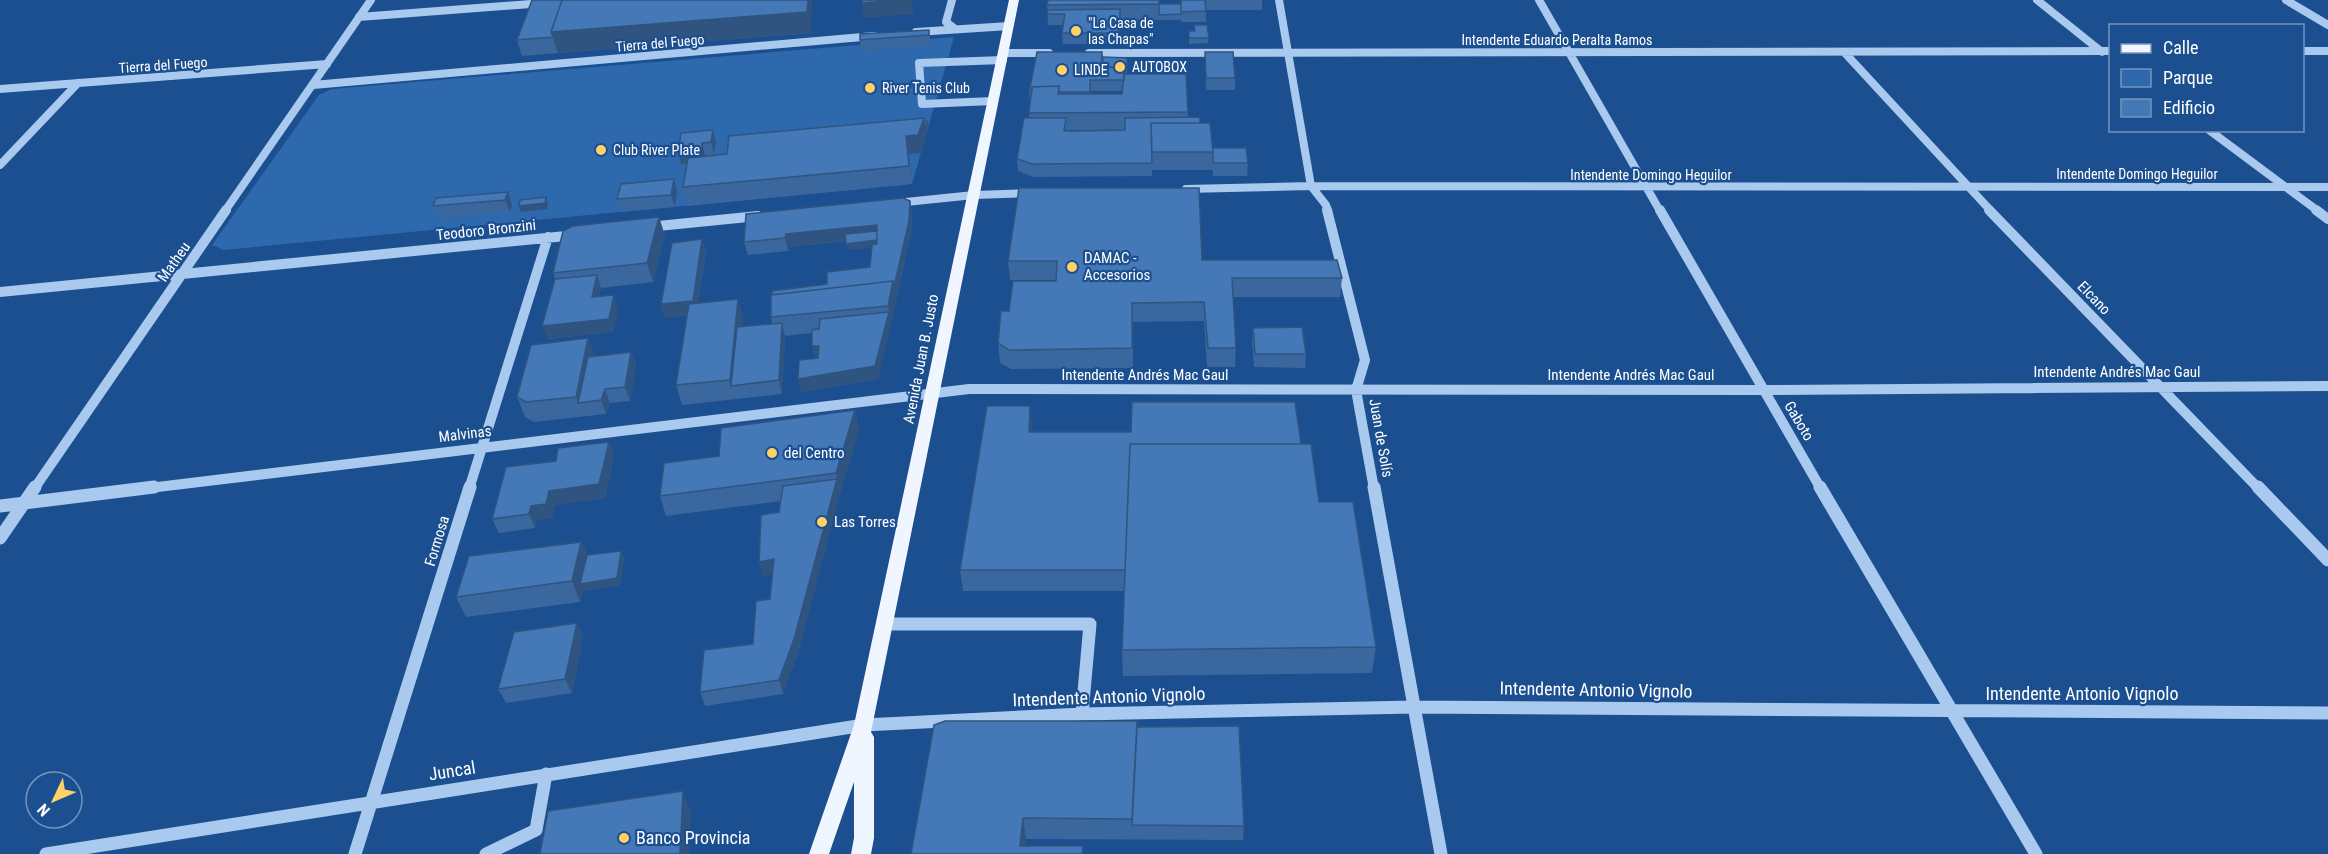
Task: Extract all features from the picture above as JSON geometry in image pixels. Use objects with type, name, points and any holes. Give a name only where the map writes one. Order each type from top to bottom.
[{"type":"main road","name":"Avenida Juan B. Justo","points":[[819,854],[864,725],[1014,0]]},
{"type":"main road","name":"Avenida Juan B. Justo","points":[[861,854],[864,838],[864,725]]},
{"type":"street","name":"Matheu","points":[[0,538],[371,0]]},
{"type":"street","points":[[952,0],[946,22],[955,29]]},
{"type":"street","name":"Juan de Solís","points":[[1279,0],[1311,186],[1326,205],[1365,360],[1356,390],[1441,854]]},
{"type":"street","name":"Gaboto","points":[[1539,0],[1763,390],[2037,854]]},
{"type":"street","points":[[2037,0],[2109,57]]},
{"type":"street","points":[[2286,0],[2328,25]]},
{"type":"street","points":[[359,17],[553,3]]},
{"type":"street","points":[[907,33],[1009,26]]},
{"type":"street","name":"Tierra del Fuego","points":[[313,85],[883,35]]},
{"type":"street","name":"Intendente Eduardo Peralta Ramos","points":[[1076,53],[2109,51]]},
{"type":"street","points":[[2304,51],[2328,51]]},
{"type":"street","name":"Elcano","points":[[1844,52],[1968,188],[2158,387],[2328,560]]},
{"type":"street","points":[[993,101],[922,104],[919,63],[1064,53]]},
{"type":"street","name":"Tierra del Fuego","points":[[0,89],[327,64]]},
{"type":"street","points":[[0,165],[78,83]]},
{"type":"street","points":[[2212,132],[2328,219]]},
{"type":"street","name":"Intendente Domingo Heguilor","points":[[1172,190],[1311,186],[1649,189],[2328,187]]},
{"type":"street","points":[[891,203],[974,195],[1044,193]]},
{"type":"street","points":[[643,228],[773,215]]},
{"type":"street","name":"Teodoro Bronzini","points":[[0,292],[584,234]]},
{"type":"street","name":"Formosa","points":[[355,854],[548,237]]},
{"type":"street","name":"Intendente Andrés Mac Gaul","points":[[934,393],[969,389],[1763,390],[2328,386]]},
{"type":"street","name":"Malvinas","points":[[0,506],[934,393]]},
{"type":"street","points":[[886,624],[1089,624],[1082,714]]},
{"type":"street","name":"Intendente Antonio Vignolo","points":[[864,725],[1082,714],[1414,707],[2328,713]]},
{"type":"street","name":"Juncal","points":[[45,854],[864,725]]},
{"type":"street","points":[[486,854],[537,830],[546,774]]},
{"type":"green space","name":"Club River Plate","points":[[954,37],[912,184],[224,250],[212,245],[319,95],[332,89]]},
{"type":"building","points":[[532,0],[562,0],[551,32],[553,37],[517,40]]},
{"type":"building","points":[[562,0],[808,0],[807,12],[551,32]]},
{"type":"building","points":[[862,0],[894,0],[862,3]]},
{"type":"building","points":[[1048,0],[1159,0],[1159,4],[1047,5]]},
{"type":"building","points":[[1181,0],[1205,0],[1206,11],[1181,12]]},
{"type":"building","points":[[1159,4],[1181,4],[1181,14],[1159,15]]},
{"type":"building","points":[[1120,9],[1120,33],[1062,33],[1065,14],[1047,14],[1048,10]]},
{"type":"building","points":[[1194,25],[1207,25],[1209,38],[1189,38],[1189,31],[1195,31]]},
{"type":"building","points":[[929,30],[929,35],[860,40],[860,34]]},
{"type":"building","points":[[1037,52],[1102,52],[1101,67],[1125,67],[1124,80],[1090,80],[1090,92],[1059,92],[1059,86],[1032,87],[1032,92],[1029,92]]},
{"type":"building","points":[[1205,52],[1233,52],[1235,78],[1206,78]]},
{"type":"building","points":[[1103,57],[1127,58],[1127,68],[1102,67]]},
{"type":"building","points":[[1124,74],[1186,74],[1188,112],[1029,113],[1032,87],[1059,86],[1058,94],[1122,94]]},
{"type":"building","points":[[1200,117],[1200,123],[1151,123],[1152,163],[1032,164],[1017,159],[1024,118],[1066,118],[1064,131],[1080,131],[1125,130],[1125,118]]},
{"type":"building","points":[[924,118],[918,135],[906,136],[909,166],[683,187],[688,158],[727,154],[729,136]]},
{"type":"building","points":[[1151,123],[1210,123],[1213,152],[1152,152]]},
{"type":"building","points":[[713,130],[711,142],[702,143],[702,150],[678,152],[681,133]]},
{"type":"building","points":[[1213,148],[1246,148],[1248,163],[1213,163]]},
{"type":"building","points":[[674,179],[671,195],[617,199],[621,184]]},
{"type":"building","points":[[1019,188],[1199,188],[1202,260],[1337,260],[1342,278],[1232,278],[1236,348],[1208,348],[1204,302],[1132,303],[1132,348],[1009,350],[998,343],[1001,311],[1009,311],[1013,281],[1056,281],[1057,261],[1008,261]]},
{"type":"building","points":[[508,192],[505,200],[433,206],[436,198]]},
{"type":"building","points":[[546,197],[545,203],[519,206],[520,200]]},
{"type":"building","points":[[903,198],[910,201],[909,221],[894,287],[893,281],[772,295],[772,291],[827,284],[827,272],[870,267],[872,245],[877,244],[877,225],[786,234],[785,238],[744,242],[746,214]]},
{"type":"building","points":[[659,217],[647,263],[553,273],[563,231],[573,226]]},
{"type":"building","points":[[877,231],[877,240],[846,244],[845,234]]},
{"type":"building","points":[[702,239],[693,301],[661,304],[672,243]]},
{"type":"building","points":[[597,275],[592,297],[614,295],[609,319],[542,326],[555,279]]},
{"type":"building","points":[[893,281],[888,306],[771,317],[771,295]]},
{"type":"building","points":[[738,299],[730,380],[676,385],[689,304]]},
{"type":"building","points":[[889,312],[875,366],[798,379],[799,360],[818,358],[819,346],[812,346],[812,330],[819,329],[820,319]]},
{"type":"building","points":[[782,323],[779,380],[731,386],[737,327]]},
{"type":"building","points":[[1302,327],[1306,354],[1255,354],[1253,328]]},
{"type":"building","points":[[588,338],[576,397],[526,402],[517,397],[531,345]]},
{"type":"building","points":[[631,352],[625,387],[605,389],[601,400],[578,403],[588,357]]},
{"type":"building","points":[[1132,402],[1295,402],[1301,444],[1130,444],[1125,570],[960,570],[987,406],[1030,406],[1029,432],[1131,432]]},
{"type":"building","points":[[855,410],[836,473],[660,496],[664,463],[719,456],[721,428]]},
{"type":"building","points":[[609,442],[599,484],[549,491],[546,504],[531,506],[529,514],[492,519],[506,467],[556,461],[558,448]]},
{"type":"building","points":[[1130,444],[1311,444],[1319,502],[1353,502],[1376,647],[1122,650]]},
{"type":"building","points":[[837,479],[794,639],[779,680],[700,692],[704,650],[753,644],[756,601],[770,599],[774,559],[759,562],[761,515],[779,512],[783,486]]},
{"type":"building","points":[[581,542],[572,581],[456,597],[469,556]]},
{"type":"building","points":[[621,551],[617,578],[580,584],[587,555]]},
{"type":"building","points":[[577,623],[565,679],[498,689],[514,632]]},
{"type":"building","points":[[945,721],[1137,721],[1132,819],[1023,818],[1020,846],[1083,846],[1082,854],[911,854],[934,725]]},
{"type":"building","points":[[1239,726],[1244,826],[1132,825],[1137,727]]},
{"type":"building","points":[[683,791],[680,854],[540,854],[548,811]]},
{"type":"place","name":"\"La Casa de las Chapas\"","points":[[1076,31]]},
{"type":"place","name":"AUTOBOX","points":[[1120,67]]},
{"type":"place","name":"LINDE","points":[[1062,70]]},
{"type":"place","name":"River Tenis Club","points":[[870,88]]},
{"type":"place","name":"Club River Plate","points":[[601,150]]},
{"type":"place","name":"DAMAC - Accesorios","points":[[1072,267]]},
{"type":"place","name":"del Centro","points":[[772,453]]},
{"type":"place","name":"Las Torres","points":[[822,522]]},
{"type":"place","name":"Banco Provincia","points":[[624,838]]}]
